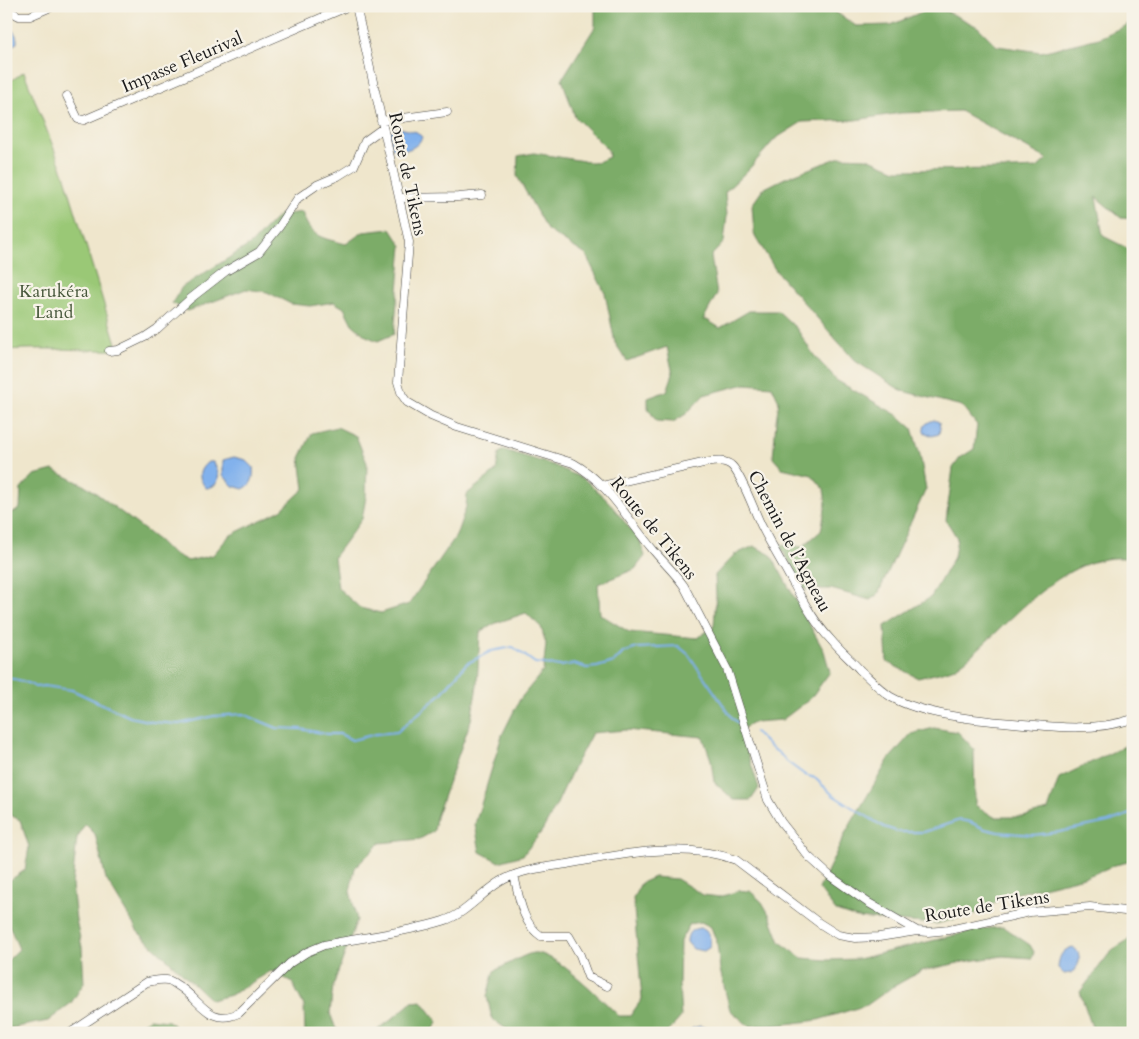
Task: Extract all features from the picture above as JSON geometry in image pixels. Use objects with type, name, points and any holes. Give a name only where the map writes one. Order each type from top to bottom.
[{"type":"street","points":[[6,9],[19,16],[30,16],[53,6]]},
{"type":"street","name":"Impasse Fleurival","points":[[67,96],[78,118],[84,120],[349,6]]},
{"type":"street","name":"Route de Tikens","points":[[356,6],[409,242],[398,370],[398,382],[402,395],[407,402],[438,419],[573,463],[587,471],[602,486],[654,552],[676,574],[684,586],[727,669],[768,800],[781,822],[808,856],[830,876],[867,902],[917,931],[928,932],[949,930],[1030,912],[1090,907],[1133,912]]},
{"type":"street","points":[[109,350],[118,350],[157,329],[190,299],[226,271],[259,252],[279,227],[298,198],[317,185],[338,176],[354,166],[365,141],[382,124],[447,112]]},
{"type":"street","points":[[400,198],[458,198],[482,195]]},
{"type":"street","name":"Chemin de l’Agneau","points":[[602,486],[703,463],[720,461],[729,464],[738,475],[763,529],[819,626],[830,640],[877,686],[901,702],[975,720],[1065,728],[1094,728],[1133,719]]},
{"type":"street","points":[[70,1033],[147,982],[157,980],[168,980],[181,987],[213,1016],[228,1018],[239,1013],[290,963],[306,952],[324,945],[444,921],[471,905],[504,879],[514,875],[531,870],[618,855],[663,851],[707,852],[722,855],[736,860],[818,923],[838,935],[855,938],[879,937],[917,931]]},
{"type":"street","points":[[514,875],[523,910],[531,927],[541,936],[548,938],[569,936],[580,955],[588,977],[607,986]]},
{"type":"green space","points":[[595,6],[827,6],[856,26],[891,25],[936,6],[978,27],[997,46],[1041,52],[1099,38],[1133,22],[1133,219],[1121,218],[1096,197],[1103,236],[1133,251],[1133,559],[1112,558],[1091,563],[1072,571],[1035,596],[970,656],[952,669],[918,678],[887,662],[885,626],[931,597],[954,557],[957,538],[946,520],[953,468],[960,458],[974,449],[977,425],[962,406],[902,391],[855,361],[776,271],[754,234],[752,205],[763,189],[785,178],[840,157],[867,158],[896,170],[1037,168],[1047,159],[960,111],[901,113],[855,120],[802,122],[775,139],[749,169],[725,192],[727,216],[724,242],[711,256],[717,294],[703,320],[707,320],[720,328],[749,311],[778,311],[797,329],[813,354],[836,380],[897,415],[912,428],[920,455],[926,489],[878,594],[870,600],[831,589],[804,589],[779,544],[802,547],[821,531],[826,504],[824,489],[812,475],[782,468],[773,458],[779,401],[772,386],[745,384],[704,395],[686,414],[673,422],[656,421],[648,408],[648,398],[667,391],[673,374],[667,347],[627,361],[615,343],[605,293],[586,255],[547,230],[517,176],[518,156],[534,153],[596,163],[609,157],[608,150],[575,117],[562,79],[595,27]]},
{"type":"green space","name":"Karukéra Land","points":[[24,72],[65,177],[118,350],[6,350],[6,84]]},
{"type":"green space","points":[[302,212],[309,227],[318,236],[346,244],[363,232],[391,229],[402,246],[394,334],[378,341],[366,336],[352,324],[344,308],[334,302],[310,306],[291,304],[267,292],[246,289],[188,311],[172,303],[182,287],[251,244],[279,215]]},
{"type":"green space","points":[[337,427],[356,436],[367,463],[366,497],[362,519],[334,557],[338,588],[360,608],[381,613],[409,604],[456,536],[466,507],[467,494],[496,471],[499,453],[504,450],[553,465],[584,479],[607,500],[640,541],[645,556],[635,569],[598,584],[600,614],[629,632],[698,638],[714,626],[715,575],[734,555],[754,546],[771,555],[824,651],[830,672],[810,699],[782,720],[755,722],[740,730],[759,788],[751,800],[734,800],[714,782],[711,760],[703,737],[626,730],[592,733],[542,831],[523,855],[499,862],[480,852],[475,824],[502,735],[520,699],[543,671],[546,644],[541,627],[526,613],[496,623],[480,632],[477,686],[471,720],[436,817],[434,831],[420,839],[380,843],[355,868],[350,891],[357,920],[333,986],[330,1013],[336,1029],[347,1033],[305,1033],[304,1006],[292,982],[271,971],[231,995],[211,1000],[138,932],[106,879],[95,834],[85,824],[77,838],[72,885],[76,920],[82,947],[84,983],[71,1003],[48,1021],[6,1029],[6,962],[19,949],[6,918],[6,883],[25,870],[29,847],[20,820],[6,813],[6,512],[15,512],[20,508],[21,489],[34,475],[53,470],[88,487],[159,541],[170,552],[188,561],[213,555],[229,536],[281,510],[304,489],[300,458],[312,433]]},
{"type":"green space","points":[[934,728],[958,732],[974,749],[975,805],[994,817],[1023,817],[1048,810],[1059,778],[1133,742],[1133,861],[1115,865],[1088,876],[1006,896],[978,913],[936,924],[857,918],[836,911],[819,889],[846,832],[889,759],[911,734]]},
{"type":"green space","points":[[654,877],[677,879],[703,895],[720,897],[738,891],[750,891],[762,902],[770,916],[780,942],[802,958],[828,960],[858,959],[980,929],[1003,927],[1030,945],[1034,952],[1032,958],[1003,956],[921,971],[891,988],[867,1005],[818,1020],[778,1025],[749,1026],[730,1010],[720,970],[717,943],[711,927],[701,922],[690,924],[680,941],[679,985],[681,1017],[667,1033],[512,1033],[492,1019],[487,996],[494,971],[533,953],[542,954],[553,959],[578,978],[619,1016],[630,1016],[642,999],[633,898],[641,883]]},
{"type":"green space","points":[[1133,937],[1133,1033],[1094,1033],[1080,992],[1112,950]]},
{"type":"green space","points":[[422,1001],[438,1022],[431,1033],[373,1033],[412,1002]]},
{"type":"green space","points":[[149,1019],[169,1021],[181,1033],[125,1033]]},
{"type":"water","points":[[6,26],[17,37],[17,43],[6,49]]},
{"type":"water","points":[[399,128],[417,132],[422,137],[420,141],[410,149],[393,149],[390,132]]},
{"type":"water","points":[[934,420],[939,422],[940,428],[939,434],[932,436],[924,432],[924,427]]},
{"type":"water","points":[[234,457],[246,460],[253,467],[252,480],[243,489],[233,486],[223,475],[223,460]]},
{"type":"water","points":[[208,462],[213,462],[216,466],[218,479],[215,485],[206,488],[201,481],[200,472]]},
{"type":"water","points":[[700,928],[710,938],[710,947],[704,951],[693,949],[687,942],[690,932]]},
{"type":"water","points":[[1073,947],[1079,957],[1077,967],[1071,973],[1064,974],[1058,968],[1060,957],[1063,952]]},
{"type":"water","points":[[700,1026],[714,1030],[717,1033],[687,1033],[693,1028]]},
{"type":"waterway","points":[[6,678],[22,681],[35,687],[44,686],[72,690],[130,717],[153,722],[179,724],[214,716],[243,714],[277,728],[340,734],[352,740],[376,734],[397,732],[441,694],[466,664],[491,651],[513,647],[535,663],[560,666],[574,664],[587,668],[614,662],[623,653],[637,648],[678,646],[688,654],[733,719],[740,724]]},
{"type":"waterway","points":[[755,732],[786,761],[805,775],[815,778],[834,796],[884,827],[899,832],[924,832],[960,820],[998,832],[1033,835],[1108,822],[1133,813]]}]
